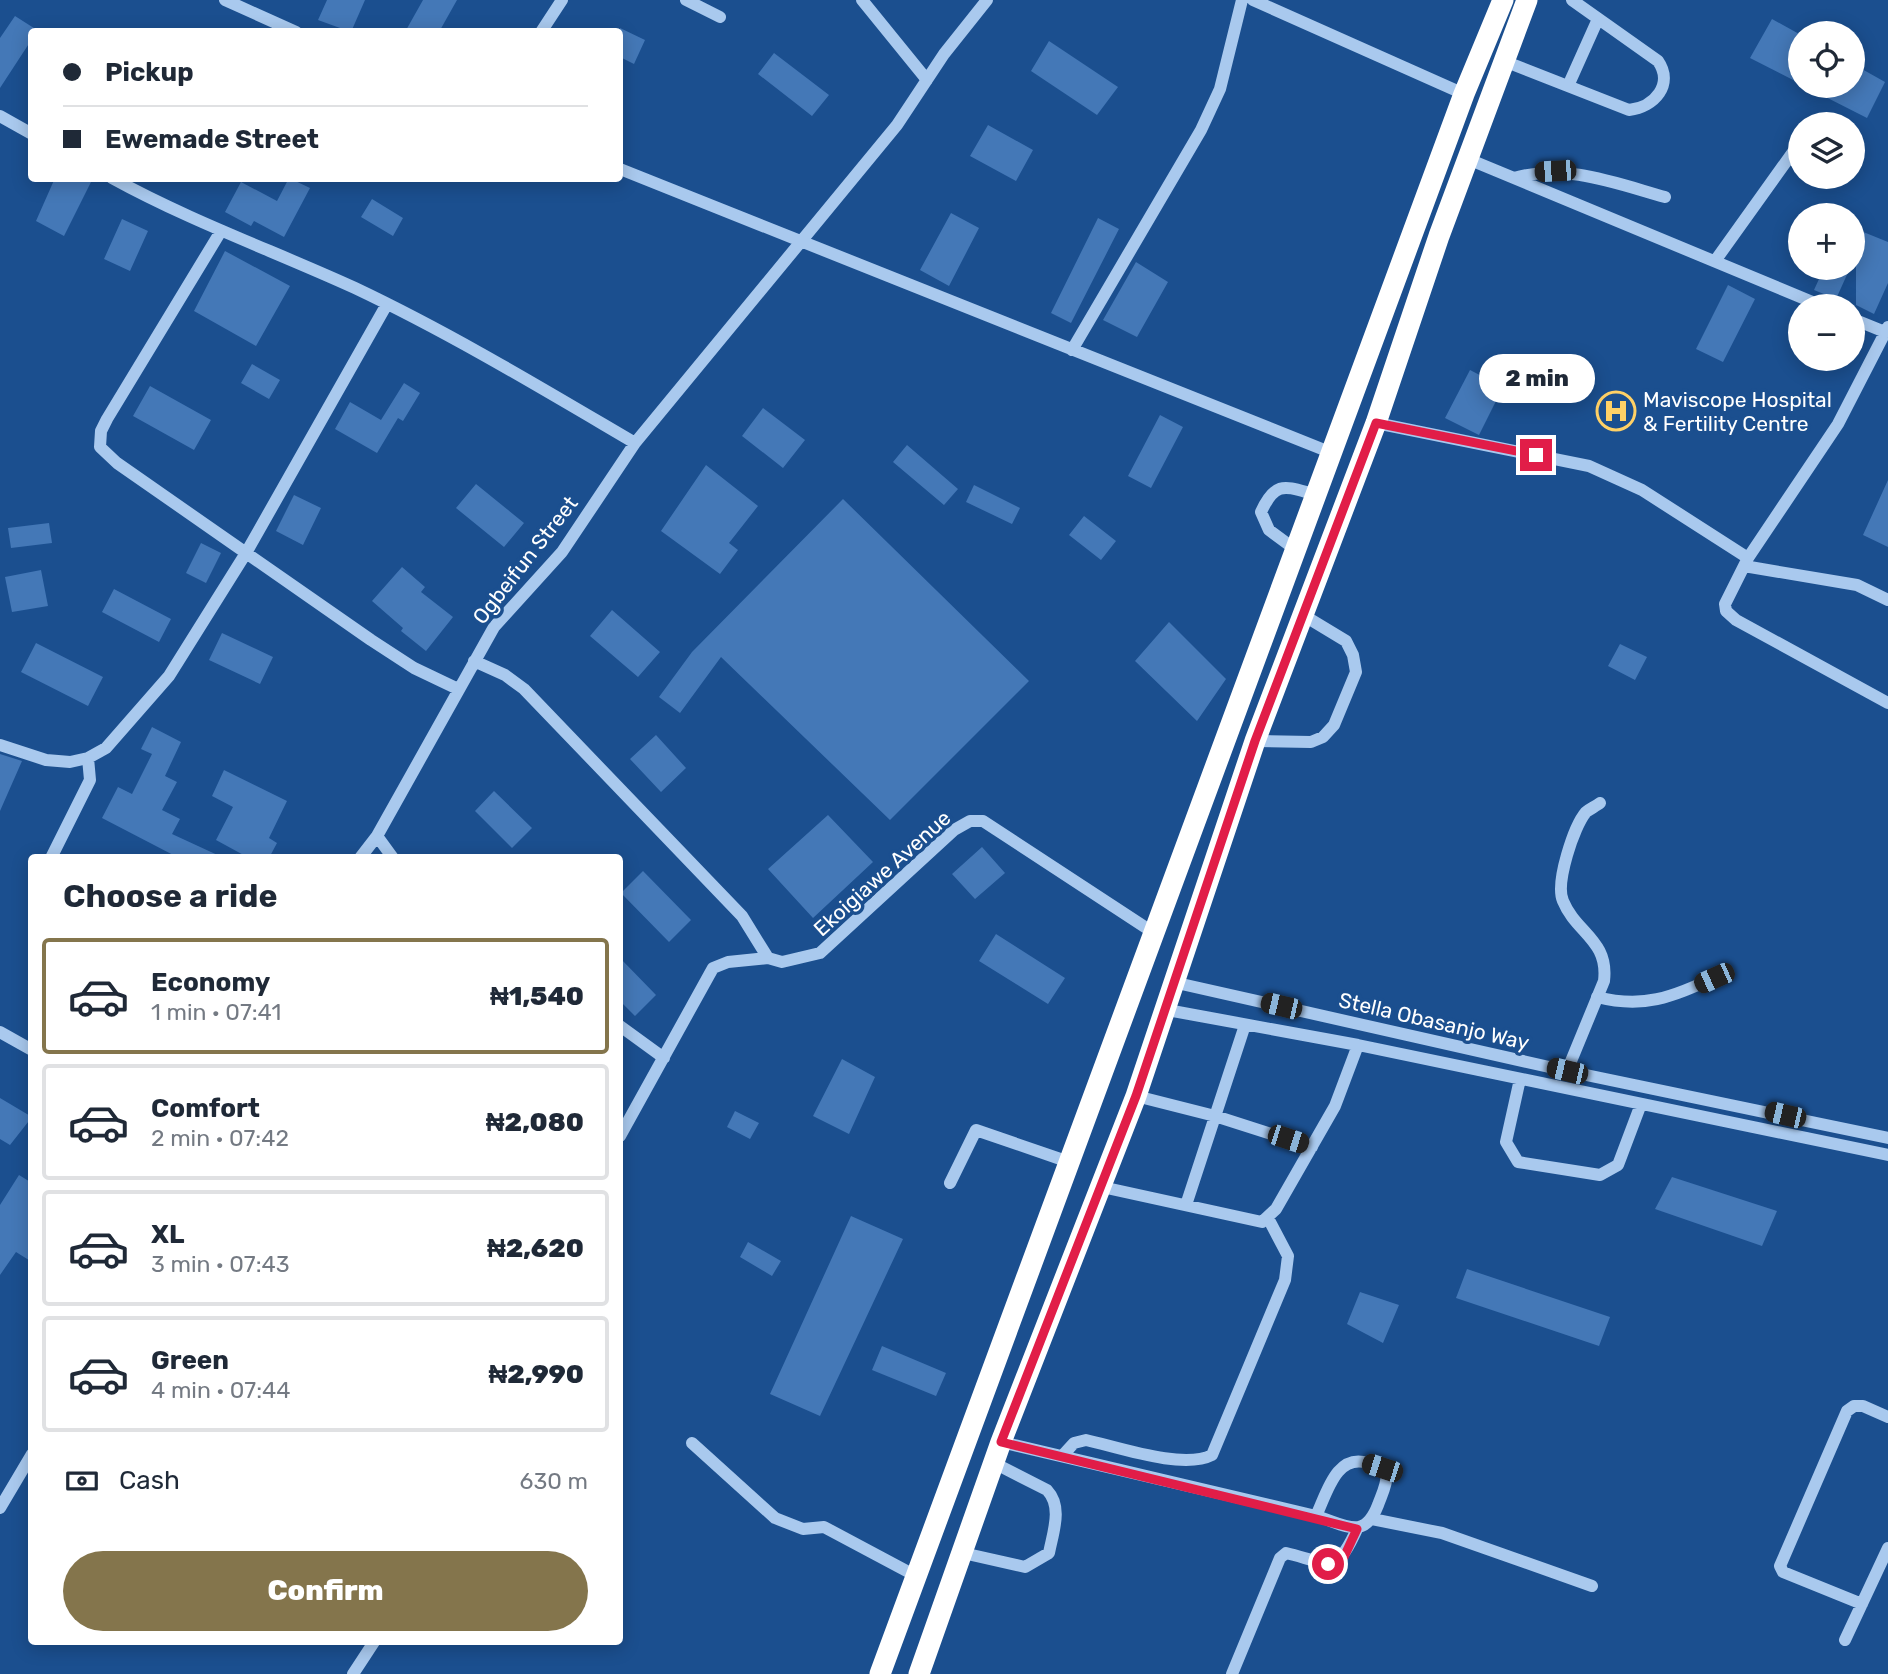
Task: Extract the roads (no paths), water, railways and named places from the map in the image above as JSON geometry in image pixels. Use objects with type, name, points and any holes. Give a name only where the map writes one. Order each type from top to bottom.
[{"type":"highway","points":[[880,1674],[1464,94],[1503,0]]},
{"type":"highway","points":[[919,1674],[1001,1442],[1136,1096],[1177,983],[1255,741],[1376,423],[1468,159],[1527,0]]},
{"type":"street","points":[[225,0],[287,28]]},
{"type":"street","points":[[544,28],[562,0]]},
{"type":"street","points":[[686,0],[720,17]]},
{"type":"street","points":[[862,0],[928,80]]},
{"type":"street","name":"Ogbeifun Street","points":[[363,854],[377,836],[495,627],[562,552],[635,443],[897,125],[987,0]]},
{"type":"street","points":[[1072,350],[1201,130],[1220,89],[1242,0]]},
{"type":"street","points":[[1253,0],[1464,94]]},
{"type":"street","points":[[1504,61],[1629,110],[1644,108],[1656,99],[1665,81],[1665,71],[1658,61],[1572,0]]},
{"type":"street","points":[[1568,86],[1598,19]]},
{"type":"street","points":[[0,116],[28,132]]},
{"type":"street","points":[[1468,159],[1793,294]]},
{"type":"street","points":[[1715,261],[1788,159]]},
{"type":"street","points":[[623,170],[1332,453]]},
{"type":"street","points":[[1514,178],[1555,171],[1597,178],[1665,197]]},
{"type":"street","points":[[120,182],[221,231],[387,304],[475,349],[635,443]]},
{"type":"street","points":[[221,231],[107,419],[101,430],[100,447],[117,463],[414,668],[458,689]]},
{"type":"street","points":[[0,745],[46,760],[70,762],[88,758],[106,748],[169,676],[246,553],[387,304]]},
{"type":"street","points":[[1865,323],[1887,330],[1838,424],[1746,562],[1731,589],[1726,611],[1822,669],[1888,703]]},
{"type":"street","points":[[1376,423],[1590,466],[1642,490],[1746,562],[1857,585],[1888,600]]},
{"type":"street","points":[[1296,550],[1269,530],[1261,512],[1276,488],[1285,487],[1317,495]]},
{"type":"street","points":[[1255,741],[1311,743],[1323,737],[1334,725],[1356,672],[1353,655],[1346,641],[1303,615]]},
{"type":"street","points":[[474,661],[505,675],[524,689],[742,916],[768,958]]},
{"type":"street","points":[[53,854],[90,780],[88,758]]},
{"type":"street","points":[[1567,1071],[1597,996],[1606,965],[1602,954],[1563,900],[1561,887],[1570,844],[1579,824],[1587,812],[1600,803]]},
{"type":"street","name":"Ekoigiawe Avenue","points":[[623,1131],[713,968],[728,962],[768,958],[782,962],[820,953],[954,830],[970,821],[983,821],[1154,933]]},
{"type":"street","points":[[377,836],[390,854]]},
{"type":"street","points":[[1597,996],[1622,1003],[1665,999],[1714,978]]},
{"type":"street","name":"Stella Obasanjo Way","points":[[1177,983],[1567,1071],[1888,1138]]},
{"type":"street","points":[[1167,1010],[1358,1045],[1888,1155]]},
{"type":"street","points":[[1186,1205],[1245,1024]]},
{"type":"street","points":[[623,1028],[664,1058]]},
{"type":"street","points":[[0,1032],[28,1047]]},
{"type":"street","points":[[1102,1187],[1262,1222],[1268,1218],[1335,1106],[1358,1045]]},
{"type":"street","points":[[1520,1079],[1506,1142],[1518,1162],[1600,1175],[1618,1165],[1641,1104]]},
{"type":"street","points":[[1136,1096],[1215,1116],[1312,1147]]},
{"type":"street","points":[[950,1183],[976,1130],[1069,1162]]},
{"type":"street","points":[[1063,1455],[1074,1443],[1086,1440],[1183,1461],[1202,1460],[1212,1455],[1285,1280],[1288,1256],[1268,1218]]},
{"type":"street","points":[[1863,1604],[1783,1572],[1780,1566],[1847,1411],[1854,1406],[1863,1406],[1888,1417]]},
{"type":"street","points":[[1001,1442],[1316,1516],[1357,1529],[1366,1526],[1372,1519],[1387,1482],[1387,1473],[1382,1468],[1356,1460],[1347,1462],[1338,1470],[1316,1516]]},
{"type":"street","points":[[692,1443],[775,1518],[803,1529],[824,1527],[916,1576]]},
{"type":"street","points":[[0,1508],[28,1461]]},
{"type":"street","points":[[963,1553],[1025,1567],[1049,1553],[1057,1510],[1053,1497],[1047,1490],[994,1463]]},
{"type":"street","points":[[1372,1519],[1442,1533],[1592,1586]]},
{"type":"street","points":[[1232,1674],[1280,1558],[1286,1553],[1328,1564],[1336,1562],[1344,1557],[1357,1529]]},
{"type":"street","points":[[1845,1640],[1888,1548]]},
{"type":"street","points":[[353,1674],[372,1645]]},
{"type":"place","name":"Maviscope Hospital & Fertility Centre","points":[[1616,411]]}]
